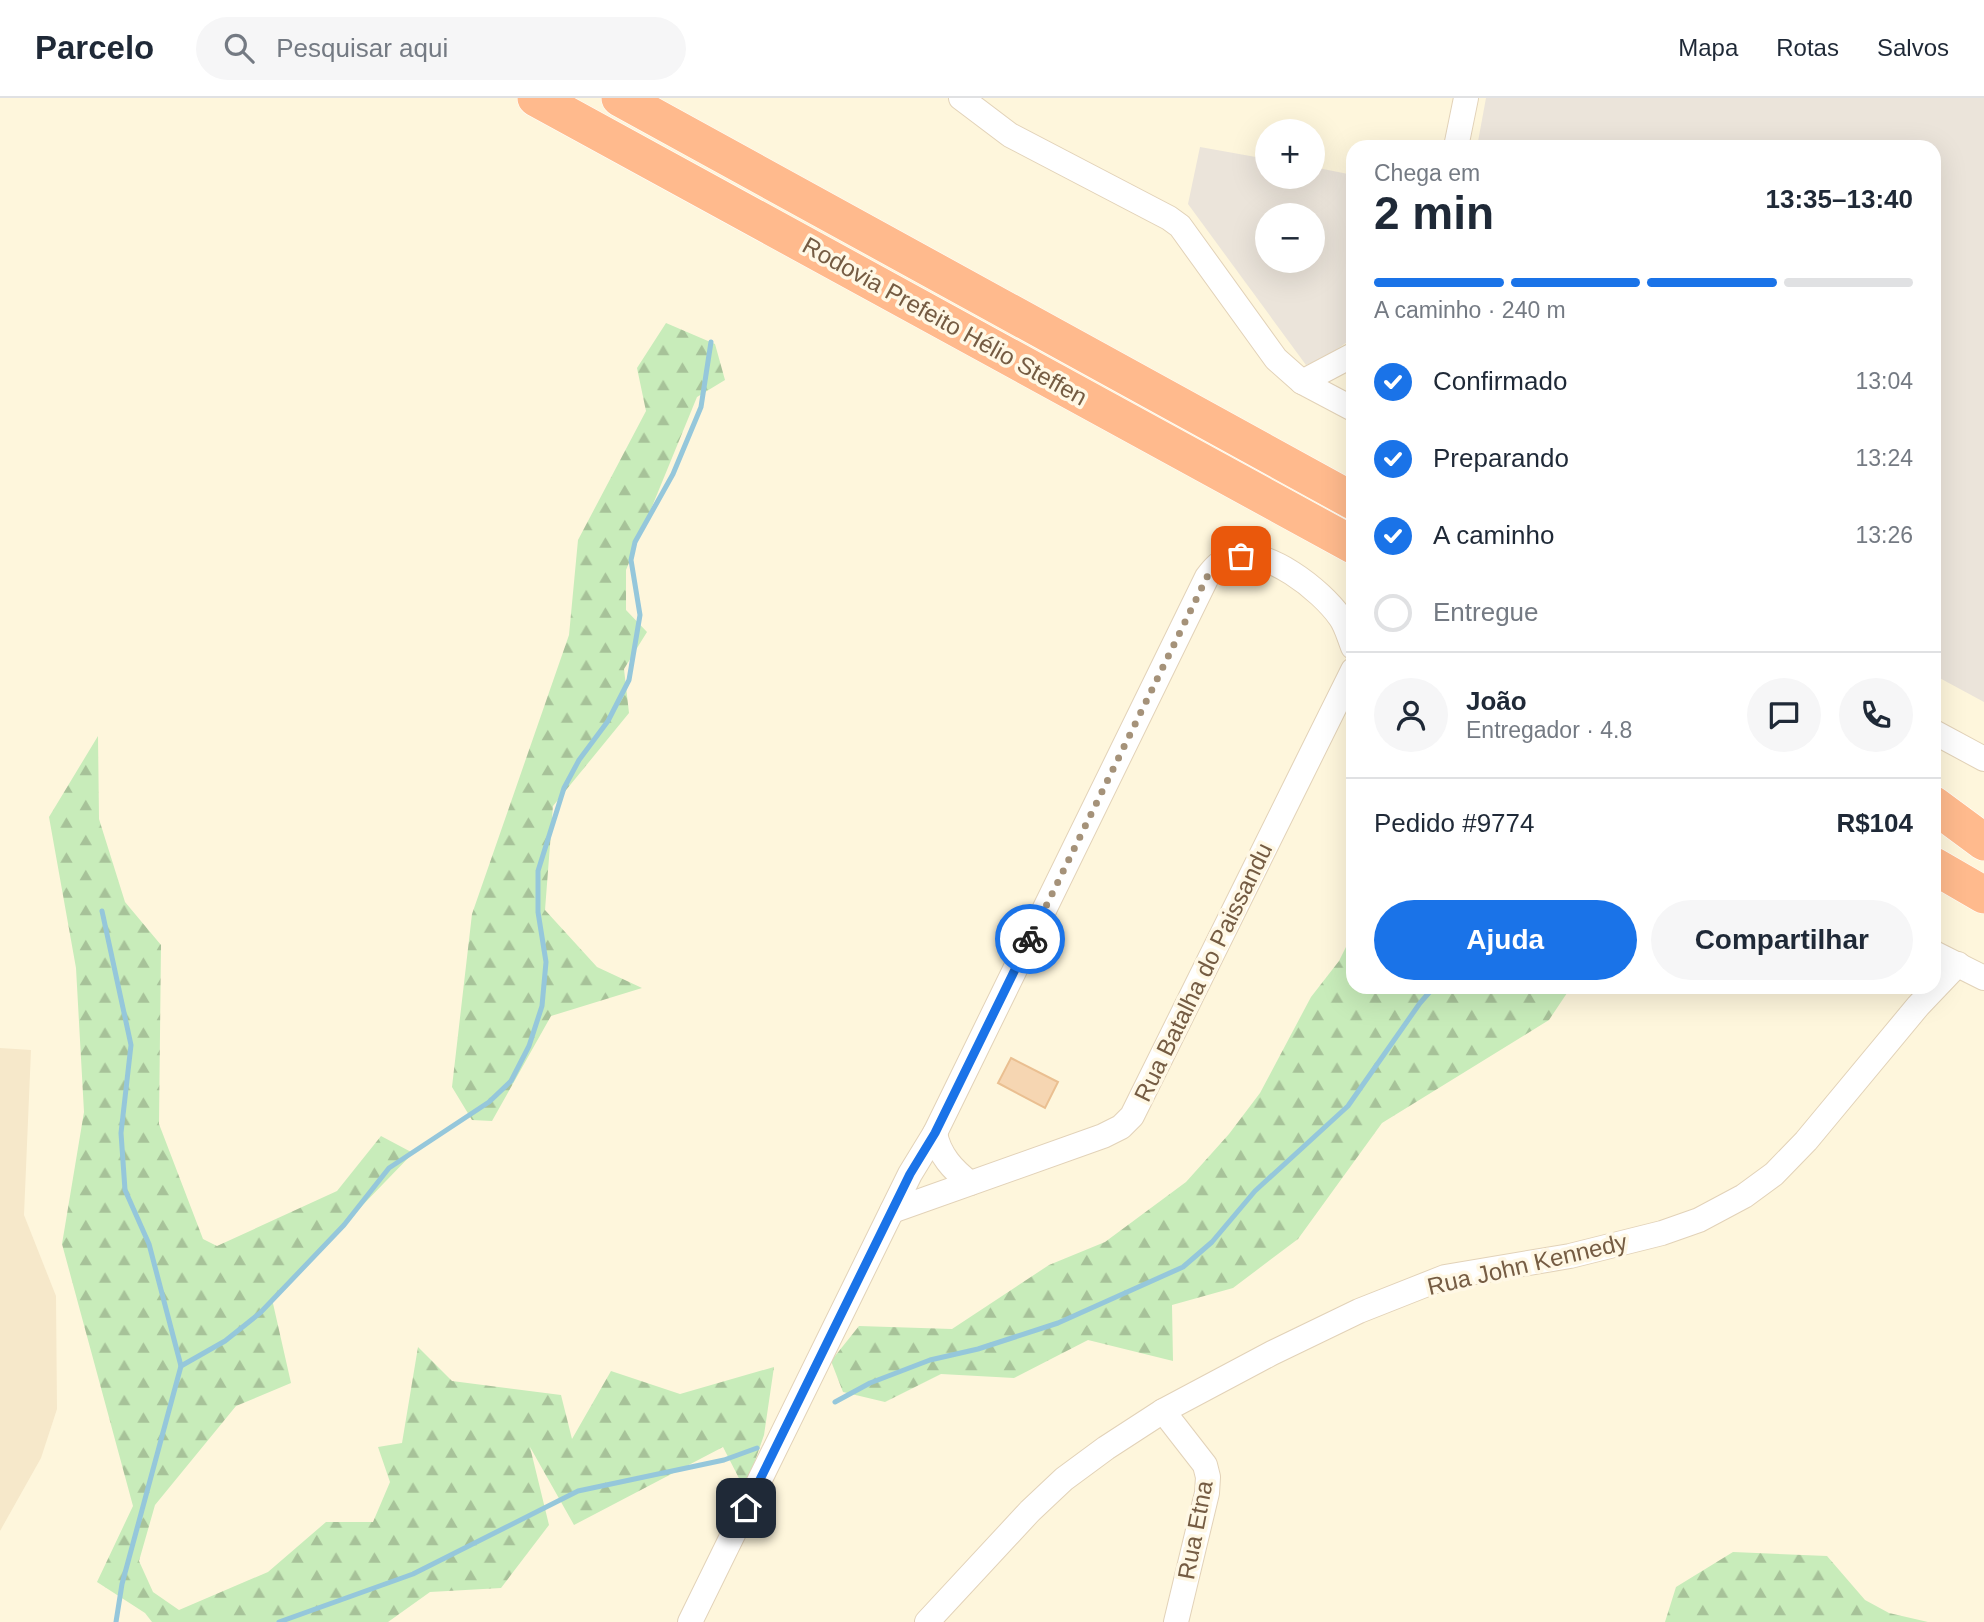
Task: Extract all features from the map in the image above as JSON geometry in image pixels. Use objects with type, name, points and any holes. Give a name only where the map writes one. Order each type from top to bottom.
[{"type":"highway","name":"Rodovia Prefeito Hélio Steffen","points":[[536,98],[1346,541]]},
{"type":"highway","name":"Rodovia Prefeito Hélio Steffen","points":[[620,98],[1346,497]]},
{"type":"highway","points":[[1014,315],[1346,474]]},
{"type":"highway","points":[[1941,810],[1984,842]]},
{"type":"highway","points":[[1941,829],[1984,851]]},
{"type":"highway","points":[[1941,870],[1984,895]]},
{"type":"street","points":[[961,98],[1010,135],[1163,214],[1180,226],[1276,359],[1302,382],[1346,405]]},
{"type":"street","points":[[1457,140],[1466,98]]},
{"type":"street","points":[[1302,382],[1346,359]]},
{"type":"street","points":[[690,1622],[910,1174],[935,1133],[1207,577],[1216,565],[1230,558],[1241,556],[1259,559],[1290,571],[1317,589],[1342,619],[1346,629]]},
{"type":"street","name":"Rua Batalha do Paissandu","points":[[892,1210],[1103,1136],[1121,1127],[1132,1116],[1346,684]]},
{"type":"street","points":[[1941,736],[1984,759]]},
{"type":"street","points":[[1941,956],[1984,978]]},
{"type":"street","name":"Rua John Kennedy","points":[[1941,982],[1958,964]]},
{"type":"street","name":"Rua John Kennedy","points":[[927,1622],[1030,1511],[1064,1479],[1105,1448],[1163,1411],[1272,1353],[1347,1317],[1445,1277],[1570,1256],[1662,1233],[1699,1220],[1744,1196],[1773,1174],[1806,1141],[1930,994]]},
{"type":"street","points":[[935,1133],[937,1145],[947,1161],[970,1183]]},
{"type":"street","name":"Rua Etna","points":[[1163,1411],[1200,1456],[1208,1477],[1207,1493],[1176,1622]]},
{"type":"shaded area","points":[[1486,98],[1984,98],[1984,702],[1941,679],[1941,140],[1478,140]]},
{"type":"shaded area","points":[[1200,147],[1255,157],[1255,189],[1325,189],[1325,169],[1346,174],[1346,343],[1324,358],[1306,365],[1188,204]]},
{"type":"shaded area","points":[[0,1048],[31,1050],[24,1215],[56,1296],[57,1409],[41,1458],[0,1531]]},
{"type":"green space","points":[[666,323],[715,344],[725,380],[697,397],[626,570],[626,610],[647,632],[624,669],[629,713],[553,806],[545,910],[597,967],[642,988],[551,1016],[492,1121],[472,1120],[452,1087],[472,914],[569,635],[578,540],[646,411],[637,368]]},
{"type":"green space","points":[[98,736],[99,819],[125,902],[161,945],[159,1124],[203,1239],[217,1246],[337,1191],[381,1136],[413,1153],[272,1299],[291,1383],[236,1406],[155,1505],[139,1561],[153,1592],[179,1610],[268,1572],[326,1522],[373,1522],[390,1482],[378,1447],[402,1443],[418,1347],[452,1381],[561,1395],[572,1439],[611,1371],[680,1394],[774,1367],[764,1435],[745,1490],[723,1447],[574,1525],[530,1447],[549,1525],[501,1588],[430,1592],[388,1622],[152,1622],[145,1613],[97,1582],[133,1506],[62,1244],[84,1112],[76,968],[49,817]]},
{"type":"green space","points":[[1346,947],[1346,994],[1566,994],[1549,1020],[1382,1123],[1298,1239],[1233,1288],[1172,1305],[1173,1361],[1088,1340],[1014,1378],[941,1374],[885,1402],[843,1392],[831,1361],[859,1326],[952,1329],[1049,1265],[1105,1242],[1186,1182],[1229,1134],[1260,1093],[1311,997],[1339,961]]},
{"type":"green space","points":[[1733,1552],[1827,1556],[1865,1600],[1889,1613],[1928,1622],[1665,1622],[1676,1587]]},
{"type":"building","points":[[1011,1058],[1058,1082],[1045,1108],[998,1083]]},
{"type":"waterway","points":[[181,1366],[225,1341],[260,1313],[344,1225],[389,1168],[489,1102],[511,1081],[529,1046],[542,1006],[546,962],[538,912],[538,871],[564,788],[579,760],[608,721],[629,680],[640,615],[631,560],[635,542],[673,474],[701,407],[711,342]]},
{"type":"waterway","points":[[102,911],[131,1045],[121,1133],[125,1190],[149,1244],[181,1366],[122,1584],[116,1622]]},
{"type":"waterway","points":[[835,1402],[870,1383],[930,1360],[978,1349],[1058,1323],[1183,1267],[1212,1242],[1255,1191],[1348,1106],[1428,994]]},
{"type":"waterway","points":[[279,1622],[413,1574],[578,1491],[724,1460],[757,1448]]},
{"type":"way so far","points":[[1030,939],[1207,577],[1216,565],[1241,556]]},
{"type":"route","points":[[746,1508],[910,1174],[935,1133],[1030,939]]}]
